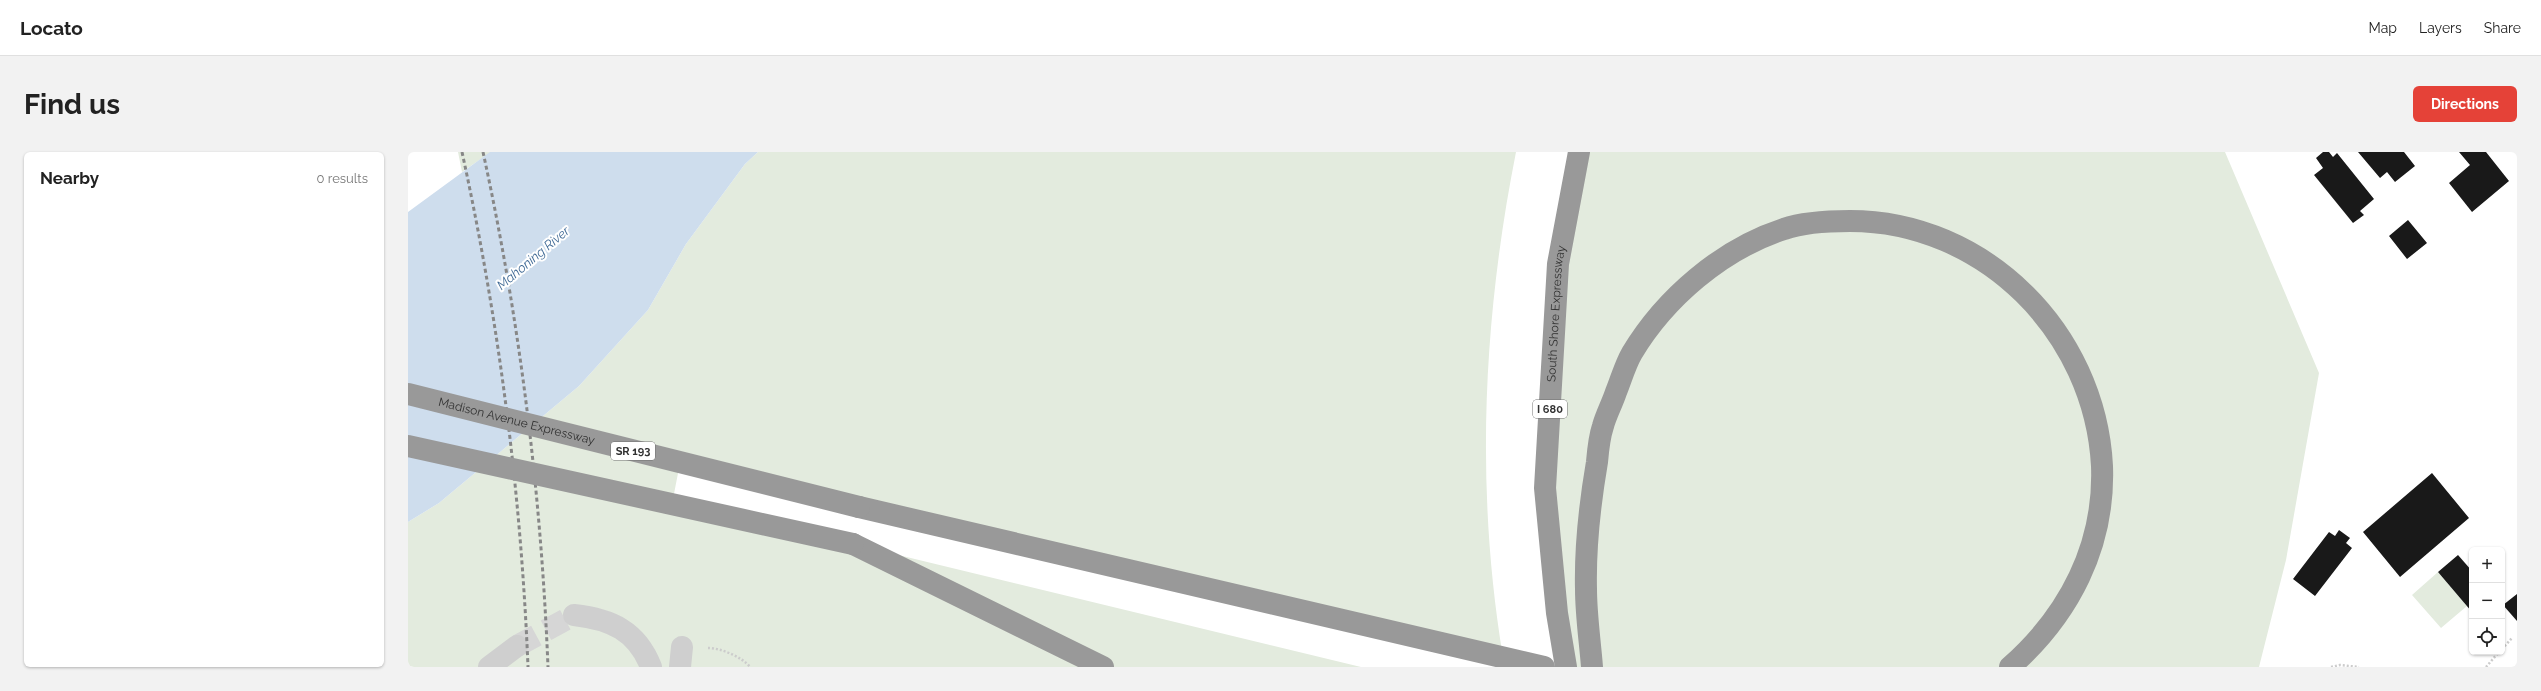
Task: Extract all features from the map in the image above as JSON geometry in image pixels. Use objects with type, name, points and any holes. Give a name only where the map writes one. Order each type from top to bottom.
[{"type":"highway","name":"South Shore Expressway","points":[[1566,667],[1557,613],[1546,488],[1558,264],[1579,152]]},
{"type":"highway","points":[[1592,667],[1586,589],[1590,500],[1602,427],[1631,354],[1667,307],[1684,289],[1719,261],[1749,243],[1786,228],[1827,222],[1850,221],[1874,221],[1926,233],[1963,248],[1997,270],[2024,292],[2049,320],[2082,376],[2096,420],[2101,454],[2102,488],[2096,536],[2083,573],[2062,611],[2033,647],[2010,667]]},
{"type":"highway","name":"Madison Avenue Expressway","points":[[408,394],[859,507],[1544,667]]},
{"type":"highway","points":[[408,446],[854,544],[1103,667]]},
{"type":"street","points":[[574,615],[598,618],[618,626],[639,644],[651,667]]},
{"type":"street","points":[[489,667],[517,646]]},
{"type":"path","points":[[2505,646],[2512,638]]},
{"type":"path","points":[[681,657],[714,648],[745,661],[750,667]]},
{"type":"path","points":[[2486,667],[2496,655]]},
{"type":"path","points":[[2331,667],[2340,665],[2359,667]]},
{"type":"shaded area","points":[[458,152],[491,152],[462,172]]},
{"type":"shaded area","points":[[758,152],[1516,152],[1496,277],[1490,340],[1487,404],[1486,467],[1489,531],[1494,594],[1503,657],[680,463],[672,504],[853,544],[1361,667],[408,667],[408,522],[439,503],[579,386],[648,310],[686,244],[745,164]]},
{"type":"shaded area","points":[[1579,152],[2225,152],[2319,373],[2286,560],[2259,667],[1566,667],[1545,488]]},
{"type":"shaded area","points":[[2438,572],[2467,606],[2441,628],[2412,595]]},
{"type":"water","name":"Mahoning River","points":[[490,152],[758,152],[745,164],[686,244],[648,310],[579,386],[439,503],[408,522],[408,212]]},
{"type":"building","points":[[2323,152],[2329,152],[2333,157],[2337,153],[2374,199],[2360,211],[2364,215],[2353,223],[2314,175],[2323,168],[2316,158]]},
{"type":"building","points":[[2358,152],[2404,152],[2415,166],[2395,182],[2387,172],[2380,178]]},
{"type":"building","points":[[2459,152],[2486,152],[2509,181],[2472,212],[2449,183],[2470,165]]},
{"type":"building","points":[[2408,220],[2427,243],[2407,259],[2389,236]]},
{"type":"building","points":[[2432,473],[2469,518],[2400,577],[2363,532]]},
{"type":"building","points":[[2339,530],[2350,538],[2346,543],[2352,548],[2315,596],[2293,579],[2329,532],[2335,536]]},
{"type":"building","points":[[2458,555],[2469,568],[2469,608],[2438,572]]},
{"type":"building","points":[[2517,594],[2517,621],[2505,607],[2505,603]]},
{"type":"tunnel","points":[[517,646],[574,615]]},
{"type":"railway","points":[[462,152],[487,280],[506,408],[520,537],[528,667]]},
{"type":"railway","points":[[483,152],[508,280],[527,408],[540,537],[548,667]]}]
